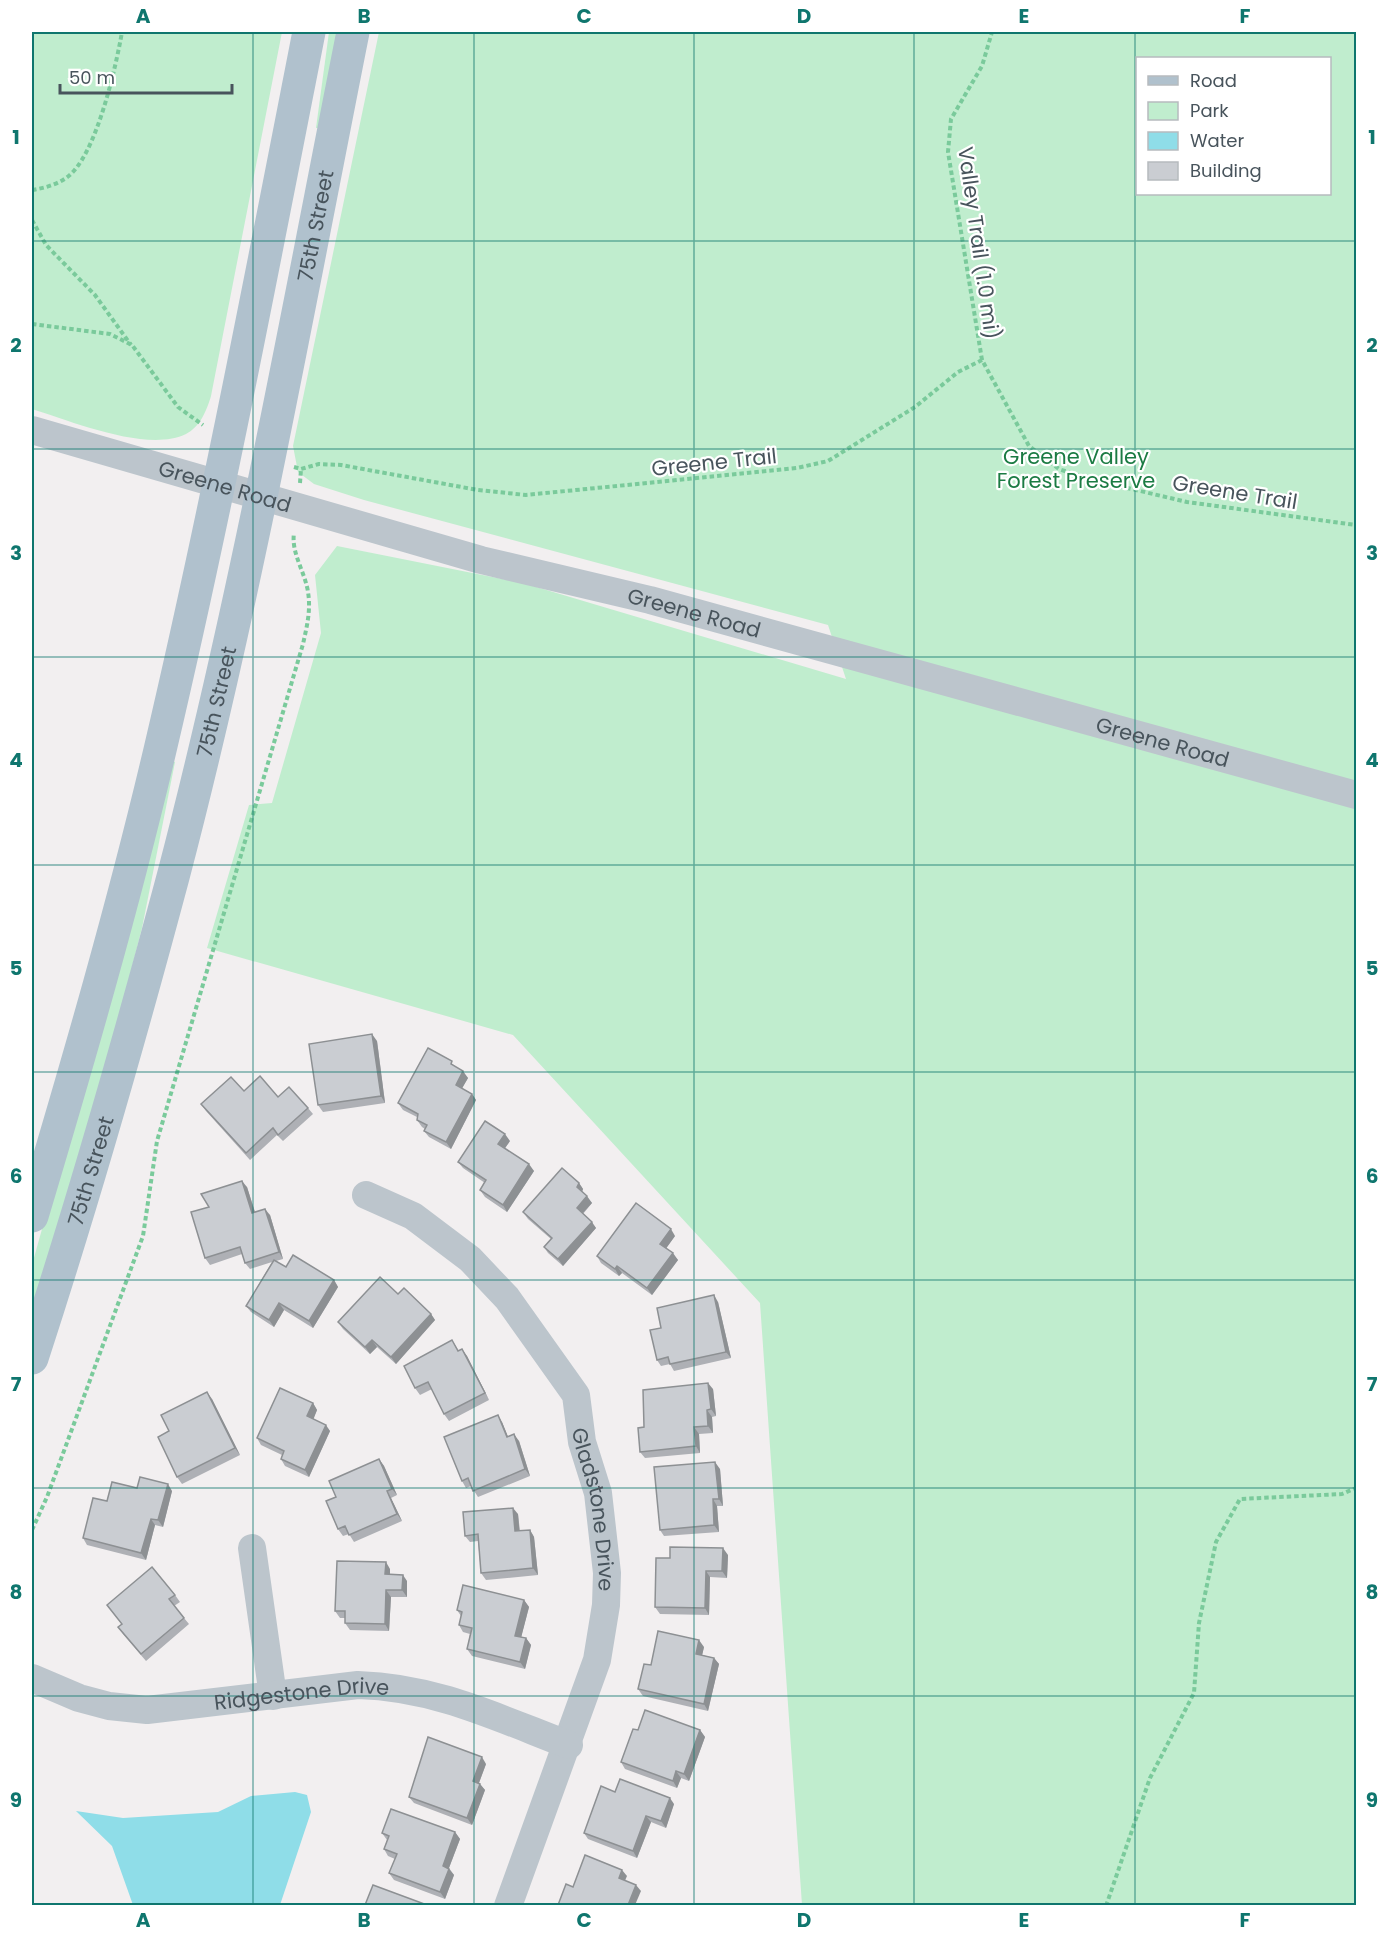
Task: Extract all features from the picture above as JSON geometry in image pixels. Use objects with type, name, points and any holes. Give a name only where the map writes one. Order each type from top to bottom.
[{"type":"main road","name":"75th Street","points":[[32,1216],[128,879],[160,753],[229,439],[309,32]]},
{"type":"main road","name":"75th Street","points":[[32,1358],[121,1066],[173,876],[216,697],[268,456],[352,32]]},
{"type":"street","name":"Greene Road","points":[[32,430],[481,560],[650,600],[1356,795]]},
{"type":"street","name":"Gladstone Drive","points":[[366,1195],[413,1216],[490,1277],[576,1395],[582,1442],[603,1520],[607,1573],[606,1605],[597,1660],[569,1745],[508,1905]]},
{"type":"street","points":[[252,1548],[273,1696]]},
{"type":"street","name":"Ridgestone Drive","points":[[32,1678],[79,1698],[109,1706],[147,1710],[358,1685],[391,1686],[442,1697],[569,1745]]},
{"type":"path","points":[[32,190],[49,187],[68,177],[81,162],[107,94],[122,32]]},
{"type":"path","name":"Valley Trail (1.0 mi)","points":[[982,360],[948,152],[951,119],[982,66],[992,32]]},
{"type":"path","points":[[32,220],[46,245],[95,295],[178,407],[201,424],[229,439]]},
{"type":"path","points":[[32,324],[110,334],[132,345]]},
{"type":"path","name":"Greene Trail","points":[[268,456],[302,469],[319,464],[341,465],[478,490],[526,495],[797,468],[828,461],[915,407],[958,372],[982,360],[1029,446],[1059,469],[1085,478],[1186,502],[1356,525]]},
{"type":"path","points":[[301,478],[302,469]]},
{"type":"path","points":[[32,1530],[47,1497],[143,1236],[157,1141],[303,644],[310,614],[308,591],[293,542]]},
{"type":"path","points":[[1106,1905],[1150,1778],[1194,1693],[1199,1623],[1216,1542],[1240,1499],[1342,1494],[1356,1488]]},
{"type":"green space","points":[[32,32],[282,32],[211,396],[199,423],[186,434],[170,439],[130,438],[32,409]]},
{"type":"green space","points":[[329,32],[338,32],[318,128],[316,128]]},
{"type":"green space","name":"Greene Valley Forest Preserve","points":[[379,32],[1356,32],[1356,1905],[802,1905],[760,1303],[513,1035],[207,948],[249,805],[272,803],[321,633],[315,575],[337,546],[523,583],[846,679],[828,625],[364,500],[314,484],[298,472],[293,446]]},
{"type":"green space","points":[[172,761],[175,762],[142,928],[114,1037],[32,1310],[32,1265]]},
{"type":"water","points":[[295,1792],[307,1795],[311,1812],[280,1905],[133,1905],[112,1846],[76,1811],[123,1818],[218,1812],[251,1796]]},
{"type":"building","points":[[372,1034],[381,1096],[318,1105],[309,1044]]},
{"type":"building","points":[[428,1048],[452,1061],[451,1064],[463,1071],[456,1085],[472,1094],[446,1142],[424,1131],[427,1125],[417,1120],[418,1114],[398,1103]]},
{"type":"building","points":[[260,1076],[278,1097],[289,1087],[308,1108],[278,1135],[273,1128],[246,1153],[201,1104],[231,1077],[244,1091]]},
{"type":"building","points":[[485,1121],[505,1134],[498,1144],[529,1164],[503,1205],[480,1190],[486,1180],[458,1162]]},
{"type":"building","points":[[562,1168],[579,1183],[577,1187],[587,1196],[577,1208],[592,1222],[558,1259],[544,1247],[552,1238],[523,1212]]},
{"type":"building","points":[[242,1181],[252,1213],[265,1209],[279,1252],[245,1263],[240,1247],[205,1258],[191,1212],[209,1207],[201,1194]]},
{"type":"building","points":[[636,1203],[671,1229],[660,1244],[673,1253],[647,1288],[617,1266],[615,1269],[597,1256]]},
{"type":"building","points":[[293,1255],[334,1280],[309,1321],[279,1303],[269,1320],[246,1306],[274,1260],[286,1267]]},
{"type":"building","points":[[380,1277],[398,1294],[404,1288],[431,1314],[391,1357],[372,1340],[365,1347],[338,1322]]},
{"type":"building","points":[[714,1295],[726,1352],[670,1364],[668,1357],[657,1360],[650,1330],[661,1328],[657,1308]]},
{"type":"building","points":[[452,1340],[458,1351],[462,1349],[485,1393],[444,1414],[428,1382],[415,1388],[404,1366]]},
{"type":"building","points":[[708,1383],[711,1409],[707,1410],[708,1426],[694,1427],[696,1446],[640,1452],[638,1428],[644,1427],[643,1390]]},
{"type":"building","points":[[280,1388],[313,1403],[307,1416],[326,1425],[305,1470],[281,1459],[284,1451],[257,1438]]},
{"type":"building","points":[[207,1392],[235,1448],[177,1477],[158,1437],[169,1431],[161,1415]]},
{"type":"building","points":[[498,1415],[507,1437],[514,1434],[525,1469],[473,1491],[468,1478],[462,1481],[444,1437]]},
{"type":"building","points":[[379,1459],[392,1489],[387,1491],[397,1514],[349,1535],[345,1526],[338,1529],[326,1501],[336,1497],[329,1481]]},
{"type":"building","points":[[715,1462],[719,1499],[713,1499],[714,1525],[660,1530],[654,1467]]},
{"type":"building","points":[[140,1477],[168,1484],[158,1520],[151,1519],[141,1553],[83,1538],[93,1498],[107,1501],[112,1482],[137,1488]]},
{"type":"building","points":[[513,1508],[515,1531],[530,1530],[533,1568],[481,1573],[478,1534],[465,1536],[463,1512]]},
{"type":"building","points":[[670,1547],[723,1548],[722,1571],[706,1571],[705,1608],[655,1607],[656,1558],[670,1558]]},
{"type":"building","points":[[337,1561],[386,1562],[385,1574],[403,1575],[402,1590],[386,1590],[385,1624],[345,1623],[345,1611],[335,1611]]},
{"type":"building","points":[[152,1567],[175,1595],[169,1599],[184,1618],[141,1654],[118,1627],[122,1624],[107,1605]]},
{"type":"building","points":[[463,1585],[524,1600],[515,1636],[526,1638],[520,1662],[467,1649],[472,1628],[459,1625],[462,1612],[457,1610]]},
{"type":"building","points":[[658,1631],[699,1640],[696,1654],[714,1658],[704,1704],[638,1689],[644,1664],[651,1665]]},
{"type":"building","points":[[645,1710],[700,1730],[684,1774],[676,1771],[673,1781],[621,1762],[633,1729],[638,1730]]},
{"type":"building","points":[[428,1737],[482,1757],[473,1781],[480,1784],[467,1818],[409,1797]]},
{"type":"building","points":[[620,1779],[670,1798],[661,1821],[646,1816],[633,1851],[584,1833],[601,1786],[615,1792]]},
{"type":"building","points":[[391,1809],[455,1832],[443,1866],[449,1869],[440,1892],[389,1873],[397,1854],[384,1849],[389,1836],[382,1833]]},
{"type":"building","points":[[585,1855],[622,1870],[619,1878],[636,1885],[628,1905],[558,1905],[566,1884],[573,1887]]},
{"type":"building","points":[[373,1885],[427,1905],[365,1905]]}]
